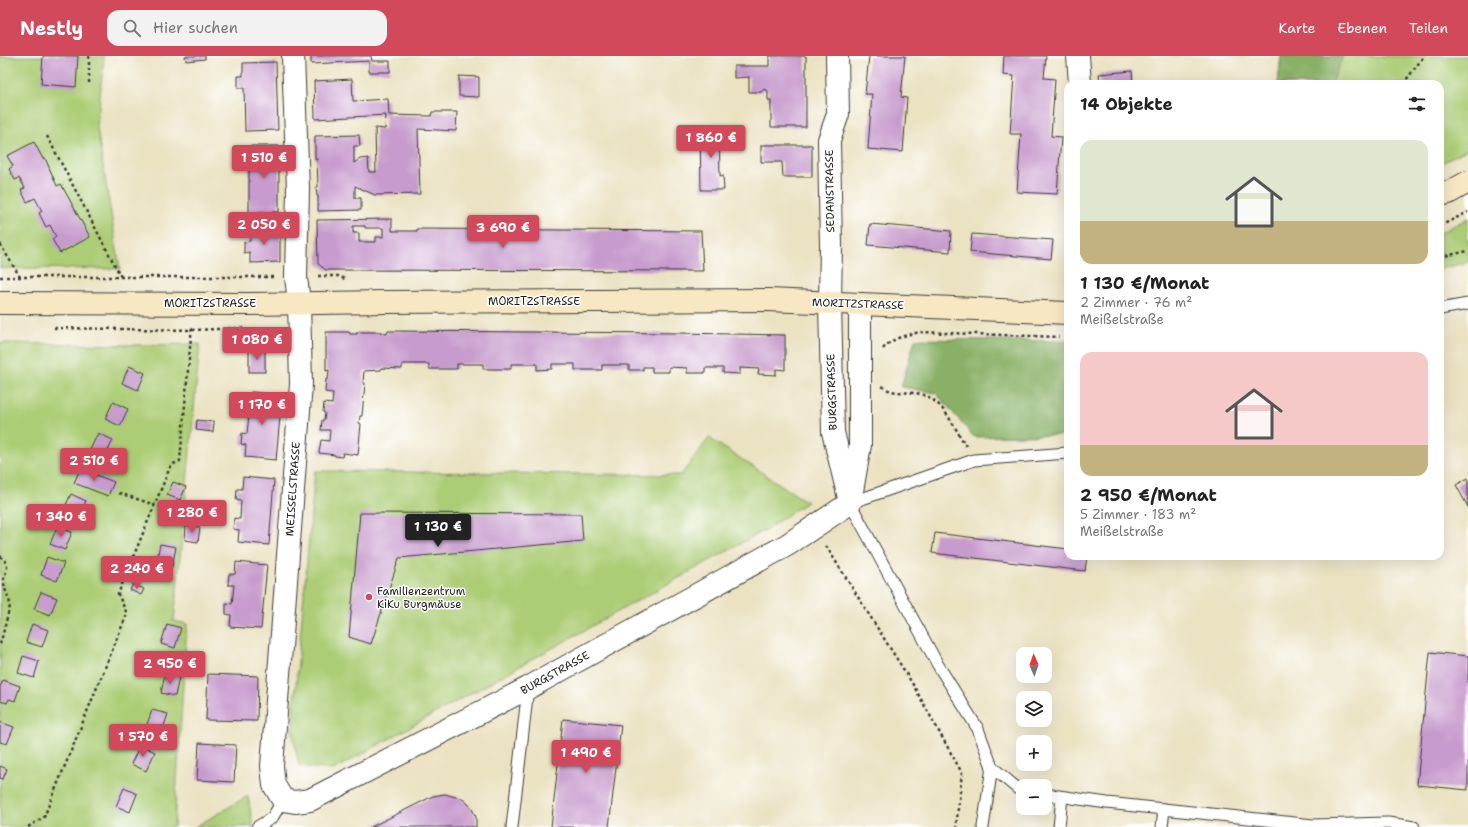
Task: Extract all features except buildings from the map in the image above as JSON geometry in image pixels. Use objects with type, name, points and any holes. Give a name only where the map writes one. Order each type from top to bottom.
[{"type":"main road","points":[[1444,195],[1468,182]]},
{"type":"main road","name":"MORITZSTRASSE","points":[[0,303],[768,300],[1064,313]]},
{"type":"street","name":"MEISSELSTRASSE","points":[[283,800],[274,784],[272,766],[301,384],[299,302],[296,277],[298,189],[293,56]]},
{"type":"street","name":"SEDANSTRASSE","points":[[830,303],[831,246],[829,140],[838,114],[837,56]]},
{"type":"street","points":[[1078,56],[1080,80]]},
{"type":"street","name":"BURGSTRASSE","points":[[283,800],[295,802],[310,800],[528,688],[787,545],[850,503],[833,432],[830,303]]},
{"type":"street","points":[[850,503],[860,445],[867,369],[860,304]]},
{"type":"lane","points":[[1444,309],[1468,304]]},
{"type":"lane","points":[[983,827],[992,767],[978,729],[938,665],[850,503],[974,460],[1064,453]]},
{"type":"lane","points":[[512,827],[528,688]]},
{"type":"lane","points":[[992,767],[1016,787]]},
{"type":"lane","points":[[1052,795],[1313,825],[1388,823],[1414,827]]},
{"type":"lane","points":[[1059,827],[1062,797]]},
{"type":"lane","points":[[257,827],[272,818],[283,800]]},
{"type":"lane","points":[[1162,827],[1164,809]]},
{"type":"path","points":[[89,56],[89,86]]},
{"type":"path","points":[[1406,80],[1424,56]]},
{"type":"path","points":[[47,136],[121,277]]},
{"type":"path","points":[[1444,224],[1468,212]]},
{"type":"path","points":[[0,244],[20,277]]},
{"type":"path","points":[[1444,256],[1468,251]]},
{"type":"path","points":[[0,278],[338,276]]},
{"type":"path","points":[[28,827],[44,817],[127,614],[118,594],[171,465],[180,461],[194,303]]},
{"type":"path","points":[[48,328],[192,330],[244,328]]},
{"type":"path","points":[[974,460],[942,407],[925,395],[887,390],[867,369],[887,344],[900,336],[920,332],[1060,337]]},
{"type":"path","points":[[119,493],[155,505]]},
{"type":"path","points":[[814,528],[912,683],[962,773],[956,827]]},
{"type":"path","points":[[0,556],[6,563],[7,568],[4,589],[10,600],[10,606],[2,631],[0,645]]},
{"type":"green space","points":[[0,56],[104,56],[97,128],[120,269],[0,268]]},
{"type":"green space","points":[[1281,56],[1468,56],[1468,149],[1444,162],[1444,80],[1278,80]]},
{"type":"green space","points":[[1281,56],[1343,56],[1333,80],[1278,80]]},
{"type":"green space","points":[[1468,218],[1468,262],[1444,268],[1444,231]]},
{"type":"green space","points":[[915,339],[1064,341],[1064,435],[974,437],[936,393],[901,387]]},
{"type":"green space","points":[[0,343],[130,345],[200,344],[174,621],[187,624],[174,827],[0,827]]},
{"type":"green space","points":[[709,438],[807,502],[765,530],[333,770],[299,766],[292,729],[315,471],[681,475]]},
{"type":"green space","points":[[248,796],[253,827],[195,827]]},
{"type":"place","name":"Familienzentrum KiKu Burgmäuse","points":[[369,597]]}]
